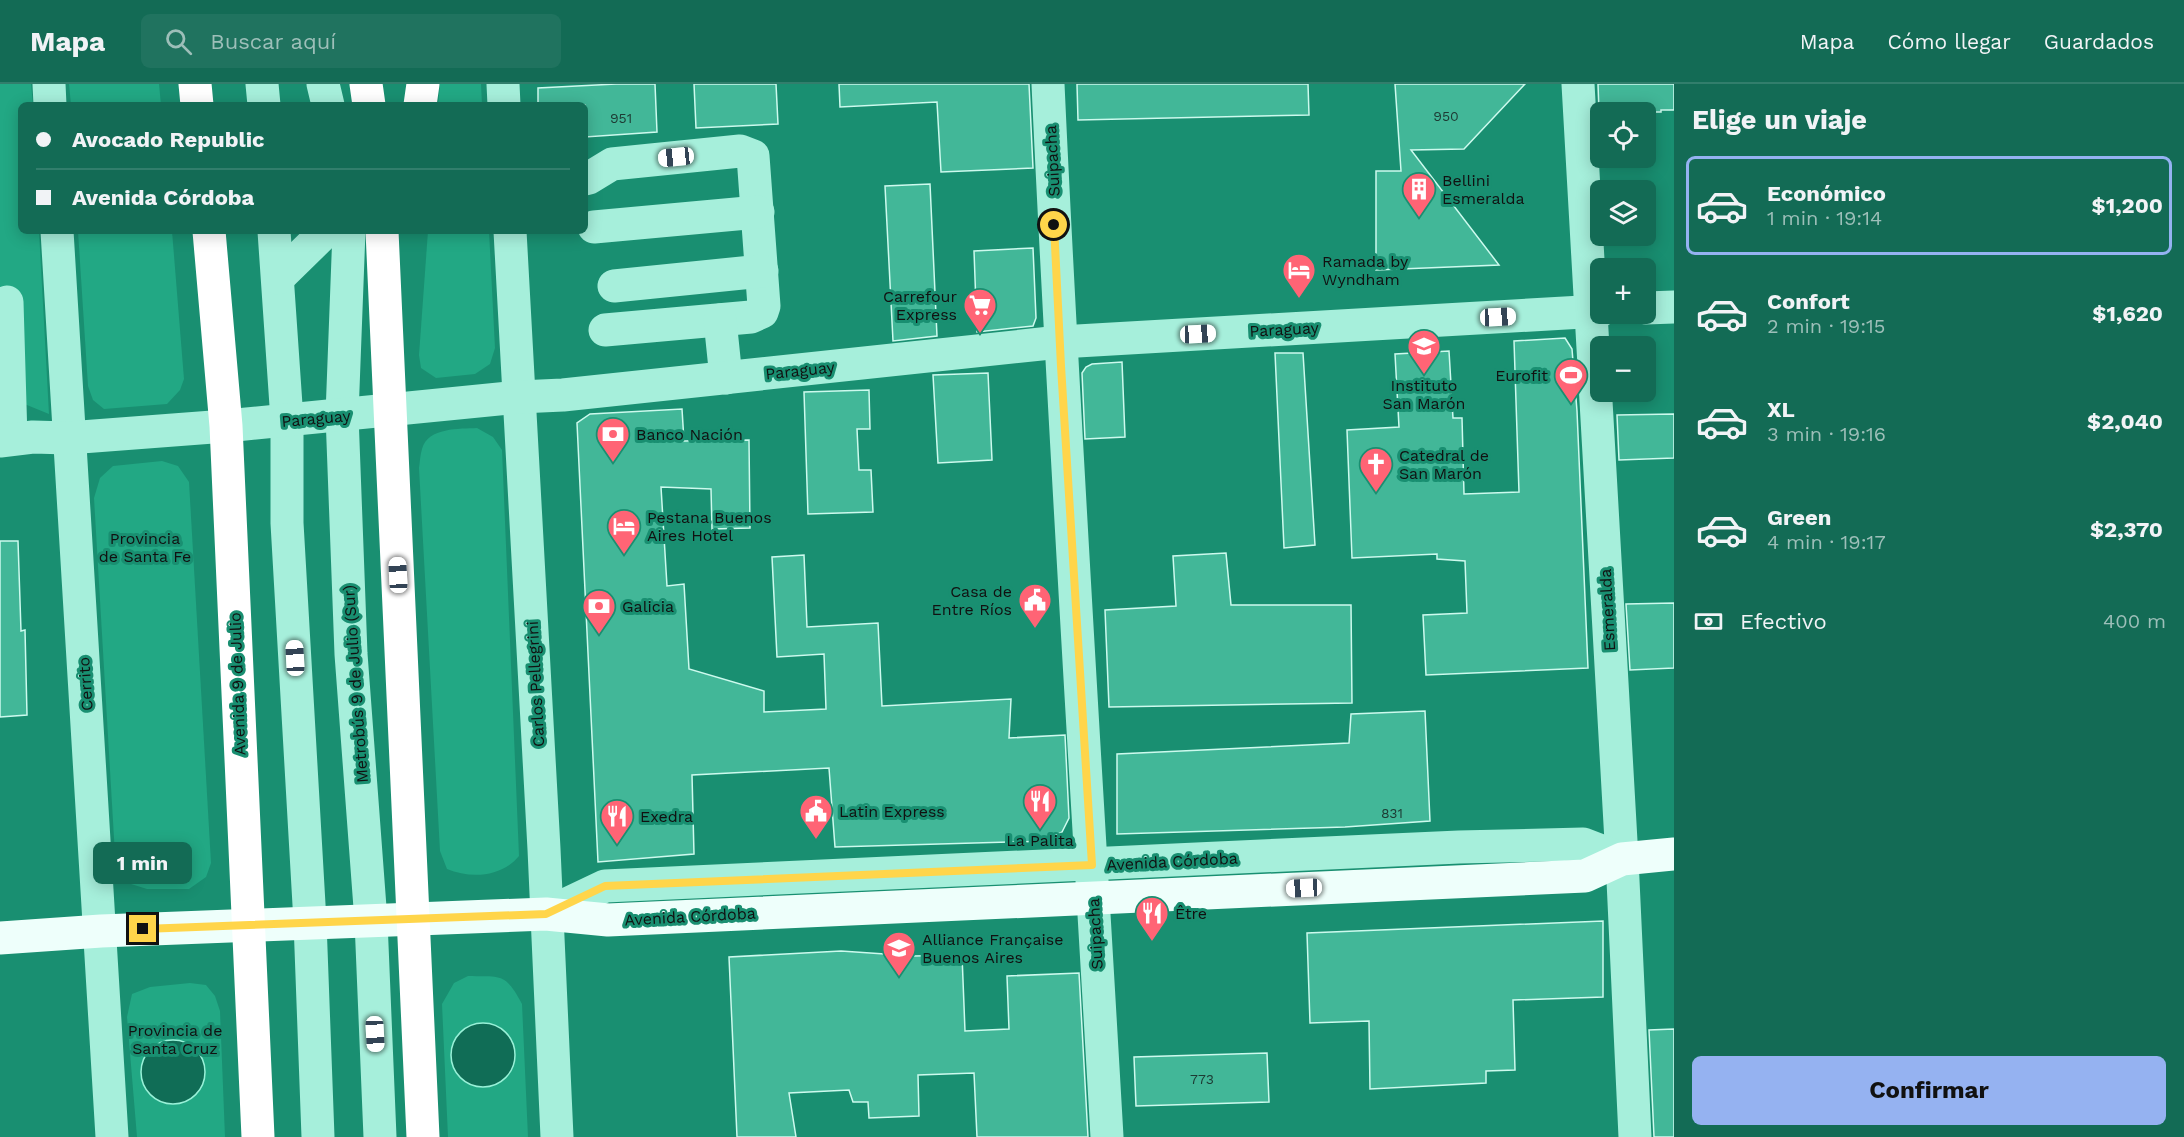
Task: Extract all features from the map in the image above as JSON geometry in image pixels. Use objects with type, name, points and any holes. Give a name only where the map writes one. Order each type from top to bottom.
[{"type":"highway","points":[[195,84],[197,102]]},
{"type":"highway","points":[[366,84],[369,102]]},
{"type":"highway","points":[[420,102],[423,84]]},
{"type":"highway","name":"Avenida 9 de Julio","points":[[209,234],[226,426],[258,1137]]},
{"type":"highway","points":[[382,234],[423,1137]]},
{"type":"main road","name":"Avenida Córdoba","points":[[0,939],[56,933],[546,914],[608,920],[1584,876],[1622,860],[1674,854]]},
{"type":"street","points":[[49,84],[50,102]]},
{"type":"street","points":[[262,84],[264,102]]},
{"type":"street","points":[[323,84],[327,102]]},
{"type":"street","points":[[503,84],[504,102]]},
{"type":"street","name":"Suipacha","points":[[1048,84],[1060,342],[1107,1137]]},
{"type":"street","name":"Esmeralda","points":[[1578,84],[1591,258]]},
{"type":"street","points":[[588,178],[612,164],[740,151],[753,156],[762,271],[764,306],[762,312],[751,317],[605,330]]},
{"type":"street","points":[[594,227],[758,212]]},
{"type":"street","name":"Cerrito","points":[[57,234],[68,438],[102,931],[112,1137]]},
{"type":"street","points":[[274,234],[287,420],[287,523],[310,922],[318,1137]]},
{"type":"street","points":[[278,278],[323,234]]},
{"type":"street","name":"Metrobús 9 de Julio (Sur)","points":[[349,234],[342,415],[351,654],[371,921],[380,1137]]},
{"type":"street","name":"Carlos Pellegrini","points":[[510,234],[541,785],[557,1137]]},
{"type":"street","points":[[614,286],[762,271]]},
{"type":"street","points":[[6,440],[7,302]]},
{"type":"street","points":[[1656,308],[1674,307]]},
{"type":"street","name":"Paraguay","points":[[6,440],[33,437],[68,438],[226,426],[563,395],[1060,342],[1590,311]]},
{"type":"street","points":[[720,320],[726,378]]},
{"type":"street","name":"Esmeralda","points":[[1596,324],[1635,1137]]},
{"type":"street","name":"Avenida Córdoba","points":[[546,914],[605,886],[1459,847],[1583,844],[1622,860]]},
{"type":"street","name":"Avenida Córdoba","points":[[0,934],[56,933]]},
{"type":"green space","points":[[0,84],[31,84],[33,102],[18,102],[18,234],[39,234],[49,414],[22,403],[0,407]]},
{"type":"green space","points":[[69,84],[159,84],[161,102],[71,102]]},
{"type":"green space","points":[[440,84],[481,84],[482,102],[438,102]]},
{"type":"green space","points":[[78,234],[172,234],[184,379],[180,390],[167,404],[104,409],[93,400],[88,386]]},
{"type":"green space","points":[[428,234],[489,234],[495,348],[490,364],[475,374],[436,378],[421,368],[419,355]]},
{"type":"green space","points":[[477,428],[493,437],[502,450],[519,856],[512,863],[495,872],[476,875],[447,869],[440,851],[419,468],[422,449],[431,437],[454,429]]},
{"type":"green space","name":"Provincia de Santa Fe","points":[[162,461],[178,466],[189,482],[211,863],[206,877],[189,889],[147,889],[131,884],[116,872],[94,498],[100,478],[113,466]]},
{"type":"green space","points":[[468,976],[501,978],[511,986],[522,1004],[528,1137],[448,1137],[442,1004],[454,983]]},
{"type":"green space","name":"Provincia de Santa Cruz","points":[[190,983],[206,985],[215,996],[220,1011],[225,1137],[137,1137],[127,1017],[132,994],[150,987]]},
{"type":"shaded area","points":[[483,1023],[495,1025],[506,1032],[513,1043],[515,1055],[513,1067],[506,1078],[495,1085],[483,1087],[471,1085],[460,1078],[453,1067],[451,1055],[453,1043],[460,1032],[471,1025]]},
{"type":"shaded area","points":[[173,1040],[185,1042],[196,1049],[203,1060],[205,1072],[203,1084],[196,1095],[185,1102],[173,1104],[161,1102],[150,1095],[143,1084],[141,1072],[143,1060],[150,1049],[161,1042]]},
{"type":"building","points":[[655,84],[657,132],[588,137],[588,102],[538,102],[538,88]]},
{"type":"building","points":[[694,84],[776,84],[778,124],[696,128]]},
{"type":"building","points":[[839,84],[1029,84],[1033,168],[941,172],[937,102],[840,107]]},
{"type":"building","points":[[1077,84],[1308,84],[1309,115],[1078,120]]},
{"type":"building","points":[[1395,84],[1525,84],[1464,149],[1411,150],[1499,265],[1376,270],[1376,171],[1401,171]]},
{"type":"building","points":[[1598,84],[1674,84],[1674,110],[1656,112],[1656,102],[1599,102]]},
{"type":"building","points":[[930,184],[937,336],[893,341],[885,186]]},
{"type":"building","points":[[1033,248],[1036,318],[1033,326],[977,332],[974,251]]},
{"type":"building","points":[[1565,338],[1572,349],[1577,411],[1588,668],[1426,675],[1423,615],[1467,613],[1465,561],[1437,559],[1437,554],[1352,558],[1347,430],[1399,427],[1395,354],[1449,351],[1453,418],[1462,418],[1464,494],[1519,492],[1514,341]]},
{"type":"building","points":[[1275,353],[1303,353],[1315,545],[1284,548]]},
{"type":"building","points":[[1122,362],[1125,437],[1085,439],[1082,373],[1092,364]]},
{"type":"building","points":[[988,373],[992,460],[938,463],[933,375]]},
{"type":"building","points":[[869,390],[870,429],[857,429],[859,470],[871,470],[873,512],[808,514],[804,392]]},
{"type":"building","points":[[682,409],[684,441],[749,440],[750,528],[712,529],[711,489],[661,487],[667,586],[684,584],[689,669],[764,691],[764,712],[826,709],[824,654],[777,657],[772,557],[804,555],[807,627],[878,623],[882,706],[1011,699],[1009,738],[1065,735],[1069,818],[1062,832],[1047,841],[835,847],[829,768],[692,775],[694,854],[598,862],[577,423],[590,414]]},
{"type":"building","points":[[1674,414],[1674,458],[1619,460],[1617,415]]},
{"type":"building","points":[[0,541],[18,541],[21,631],[25,630],[27,715],[0,717]]},
{"type":"building","points":[[1226,553],[1231,605],[1351,605],[1352,703],[1109,707],[1105,610],[1176,606],[1173,556]]},
{"type":"building","points":[[1674,603],[1674,668],[1630,670],[1626,604]]},
{"type":"building","points":[[1425,711],[1430,821],[1345,827],[1117,834],[1117,754],[1349,743],[1351,714]]},
{"type":"building","points":[[1603,921],[1603,997],[1513,1000],[1515,1070],[1486,1071],[1486,1083],[1370,1089],[1369,1021],[1310,1023],[1307,933]]},
{"type":"building","points":[[841,951],[914,956],[962,955],[965,1031],[1009,1029],[1007,976],[1079,973],[1088,1137],[977,1137],[974,1073],[918,1075],[919,1116],[869,1118],[868,1102],[853,1102],[849,1090],[789,1093],[796,1137],[737,1137],[729,957]]},
{"type":"building","points":[[1674,1029],[1674,1137],[1654,1137],[1649,1030]]},
{"type":"building","points":[[1267,1053],[1269,1102],[1136,1106],[1134,1057]]},
{"type":"place","name":"Bellini Esmeralda","points":[[1419,218]]},
{"type":"place","name":"Ramada by Wyndham","points":[[1299,299]]},
{"type":"place","name":"Carrefour Express","points":[[980,334]]},
{"type":"place","name":"Instituto San Marón","points":[[1424,375]]},
{"type":"place","name":"Eurofit","points":[[1571,404]]},
{"type":"place","name":"Banco Nación","points":[[613,463]]},
{"type":"place","name":"Catedral de San Marón","points":[[1376,493]]},
{"type":"place","name":"Pestana Buenos Aires Hotel","points":[[624,555]]},
{"type":"place","name":"Casa de Entre Ríos","points":[[1035,629]]},
{"type":"place","name":"Galicia","points":[[599,635]]},
{"type":"place","name":"La Palita","points":[[1040,830]]},
{"type":"place","name":"Latin Express","points":[[816,840]]},
{"type":"place","name":"Exedra","points":[[617,845]]},
{"type":"place","name":"Être","points":[[1152,942]]},
{"type":"place","name":"Alliance Française Buenos Aires","points":[[899,977]]},
{"type":"route","points":[[143,929],[546,914],[605,886],[1092,865],[1054,225]]}]
